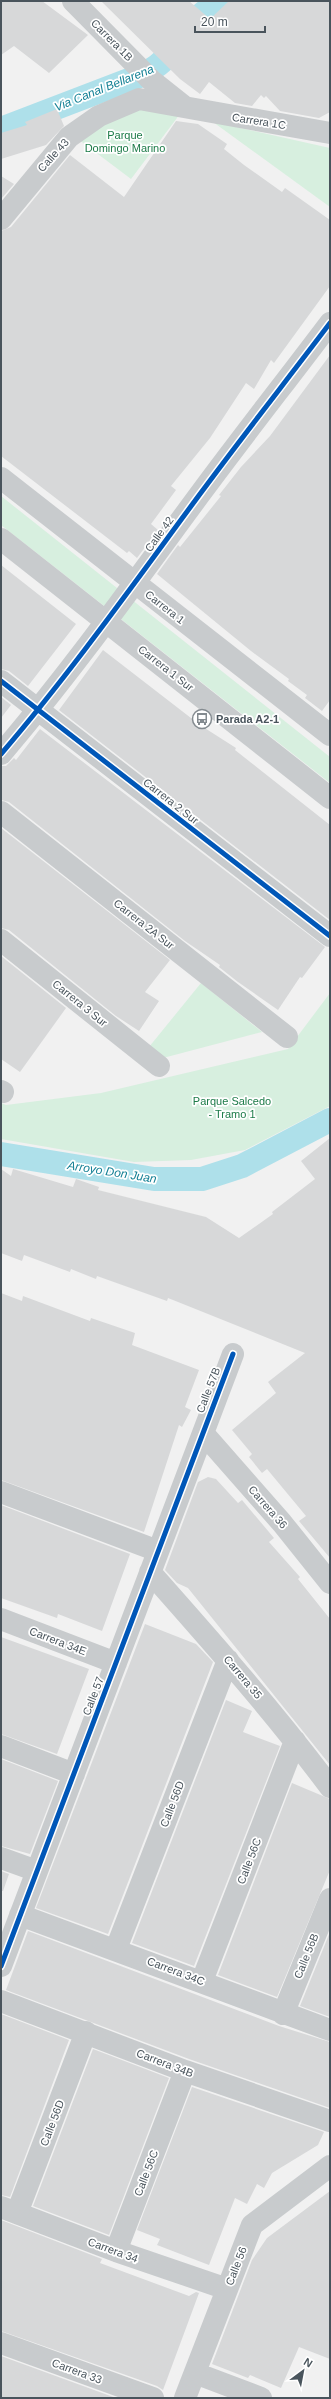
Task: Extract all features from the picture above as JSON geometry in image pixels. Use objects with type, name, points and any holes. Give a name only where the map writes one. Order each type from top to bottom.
[{"type":"street","name":"Carrera 1B","points":[[73,1],[136,63],[150,80],[188,110]]},
{"type":"street","name":"Calle 43","points":[[1,218],[69,137],[99,116],[139,100],[188,110]]},
{"type":"street","name":"Carrera 1C","points":[[188,110],[330,132]]},
{"type":"street","name":"Calle 42","points":[[1,754],[38,711],[106,622],[245,434],[330,323]]},
{"type":"street","name":"Carrera 1","points":[[1,478],[330,735]]},
{"type":"street","name":"Carrera 1 Sur","points":[[1,539],[330,798]]},
{"type":"street","name":"Carrera 2 Sur","points":[[1,681],[330,936]]},
{"type":"street","name":"Carrera 2A Sur","points":[[1,812],[287,1037]]},
{"type":"street","name":"Carrera 3 Sur","points":[[1,940],[160,1066]]},
{"type":"street","name":"Calle 57B","points":[[203,1433],[233,1354]]},
{"type":"street","name":"Calle 57","points":[[1,1966],[203,1433]]},
{"type":"street","name":"Carrera 36","points":[[203,1433],[282,1523],[330,1583]]},
{"type":"street","points":[[1,1492],[158,1551]]},
{"type":"street","name":"Carrera 35","points":[[150,1572],[228,1660],[295,1741],[330,1787]]},
{"type":"street","name":"Carrera 34E","points":[[1,1619],[116,1663]]},
{"type":"street","name":"Calle 56D","points":[[116,1949],[228,1660]]},
{"type":"street","name":"Calle 56C","points":[[202,1981],[295,1741]]},
{"type":"street","points":[[1,1746],[74,1774]]},
{"type":"street","points":[[1,1858],[37,1871]]},
{"type":"street","name":"Calle 56B","points":[[283,2014],[330,1899]]},
{"type":"street","name":"Carrera 34C","points":[[20,1915],[116,1949],[202,1981],[283,2014],[330,2030]]},
{"type":"street","name":"Carrera 34B","points":[[1,2001],[86,2032],[185,2071],[330,2121]]},
{"type":"street","name":"Calle 56D","points":[[9,2210],[86,2032]]},
{"type":"street","name":"Calle 56C","points":[[116,2251],[185,2071]]},
{"type":"street","name":"Calle 56","points":[[185,2398],[252,2225],[330,2166]]},
{"type":"street","name":"Carrera 34","points":[[9,2210],[116,2251],[227,2289]]},
{"type":"street","name":"Carrera 33","points":[[1,2343],[153,2398]]},
{"type":"street","points":[[195,2373],[261,2398]]},
{"type":"green space","name":"Parque Domingo Marino","points":[[139,106],[180,114],[131,179],[78,139]]},
{"type":"green space","points":[[213,122],[330,148],[330,207]]},
{"type":"green space","points":[[1,496],[330,757],[330,783],[1,525]]},
{"type":"green space","points":[[201,983],[262,1032],[163,1058],[149,1047]]},
{"type":"green space","name":"Parque Salcedo - Tramo 1","points":[[330,993],[330,1106],[245,1150],[191,1160],[134,1162],[1,1139],[1,1103],[6,1105],[101,1093],[288,1049]]},
{"type":"building","points":[[1,1],[42,1],[88,35],[49,73],[14,46],[1,55]]},
{"type":"building","points":[[101,1],[189,1],[210,19],[229,1],[330,1],[330,112],[319,118],[280,111],[266,96],[264,98],[261,95],[252,106],[235,103],[209,82],[200,94],[180,79]]},
{"type":"building","points":[[57,109],[64,126],[46,145],[1,159],[1,133],[27,125],[25,122]]},
{"type":"building","points":[[176,121],[198,124],[227,144],[224,149],[244,165],[282,192],[285,188],[330,220],[330,286],[274,363],[271,360],[254,389],[246,383],[210,438],[171,486],[176,490],[151,524],[158,530],[137,558],[129,551],[127,553],[1,456],[1,231],[11,227],[70,155],[124,197]]},
{"type":"building","points":[[1,176],[14,184],[1,199]]},
{"type":"building","points":[[330,355],[330,700],[322,711],[305,698],[307,695],[288,681],[289,679],[251,651],[157,574],[178,545],[180,547],[221,496],[219,495],[241,467],[270,436]]},
{"type":"building","points":[[1,565],[76,624],[28,686],[9,671],[1,669]]},
{"type":"building","points":[[103,650],[200,725],[236,748],[235,750],[330,825],[330,920],[59,710]]},
{"type":"building","points":[[1,697],[11,705],[1,718]]},
{"type":"building","points":[[40,729],[325,947],[302,978],[300,977],[278,1010],[238,982],[219,967],[220,965],[185,941],[9,802],[1,800],[1,766],[6,766],[14,758],[16,760]]},
{"type":"building","points":[[1,828],[170,960],[145,992],[159,1001],[139,1031],[116,1016],[9,930],[1,928]]},
{"type":"building","points":[[1,956],[66,1008],[20,1072],[1,1059]]},
{"type":"building","points":[[330,1138],[330,1558],[299,1521],[306,1516],[267,1469],[262,1473],[249,1457],[252,1454],[232,1430],[276,1393],[268,1382],[305,1353],[168,1298],[167,1301],[97,1276],[96,1279],[71,1269],[70,1272],[24,1255],[22,1261],[1,1253],[1,1169],[11,1176],[13,1169],[73,1187],[76,1179],[99,1187],[98,1190],[206,1217],[239,1238],[273,1214],[272,1212],[315,1179],[301,1161]]},
{"type":"building","points":[[1,1293],[22,1301],[23,1296],[90,1321],[91,1318],[135,1333],[132,1345],[199,1370],[185,1407],[191,1410],[182,1427],[179,1425],[144,1532],[1,1480]]},
{"type":"building","points":[[208,1477],[216,1479],[238,1503],[242,1500],[274,1538],[269,1542],[300,1577],[298,1579],[330,1619],[330,1765],[188,1588],[177,1583],[165,1570],[198,1482]]},
{"type":"building","points":[[1,1505],[130,1554],[102,1631],[58,1614],[57,1618],[1,1598]]},
{"type":"building","points":[[145,1624],[196,1644],[213,1662],[108,1934],[36,1908]]},
{"type":"building","points":[[1,1637],[89,1669],[57,1754],[1,1734]]},
{"type":"building","points":[[226,1700],[252,1711],[243,1732],[280,1746],[194,1966],[132,1943]]},
{"type":"building","points":[[1,1759],[58,1781],[30,1854],[1,1846]]},
{"type":"building","points":[[292,1783],[330,1799],[330,1870],[277,1997],[218,1975]]},
{"type":"building","points":[[1,1871],[9,1874],[3,1891],[1,1891]]},
{"type":"building","points":[[28,1931],[279,2026],[330,2042],[330,2108],[189,2059],[6,1990]]},
{"type":"building","points":[[330,1932],[330,2017],[300,2006]]},
{"type":"building","points":[[1,2014],[69,2040],[10,2197],[1,2195]]},
{"type":"building","points":[[93,2049],[169,2078],[109,2235],[33,2206]]},
{"type":"building","points":[[192,2087],[324,2132],[318,2145],[272,2173],[264,2188],[257,2184],[247,2204],[235,2198],[209,2265],[157,2245],[160,2239],[137,2230]]},
{"type":"building","points":[[330,2191],[330,2359],[299,2347],[281,2388],[250,2375],[248,2378],[212,2364],[252,2260],[267,2238]]},
{"type":"building","points":[[1,2220],[102,2259],[100,2263],[189,2296],[196,2292],[199,2293],[163,2390],[157,2386],[1,2331]]},
{"type":"building","points":[[1,2356],[116,2398],[1,2398]]},
{"type":"waterway","name":"Via Canal Bellarena","points":[[1,129],[142,75],[167,57],[189,28],[205,11],[216,6],[236,3],[247,6],[256,13]]},
{"type":"waterway","name":"Arroyo Don Juan","points":[[1,1154],[154,1179],[202,1179],[242,1166],[330,1120]]},
{"type":"cycle path","points":[[1,754],[53,691],[330,323]]},
{"type":"cycle path","points":[[1,681],[330,936]]},
{"type":"cycle path","points":[[1,1966],[233,1354]]},
{"type":"place","name":"Parada A2-1","points":[[202,719]]}]
